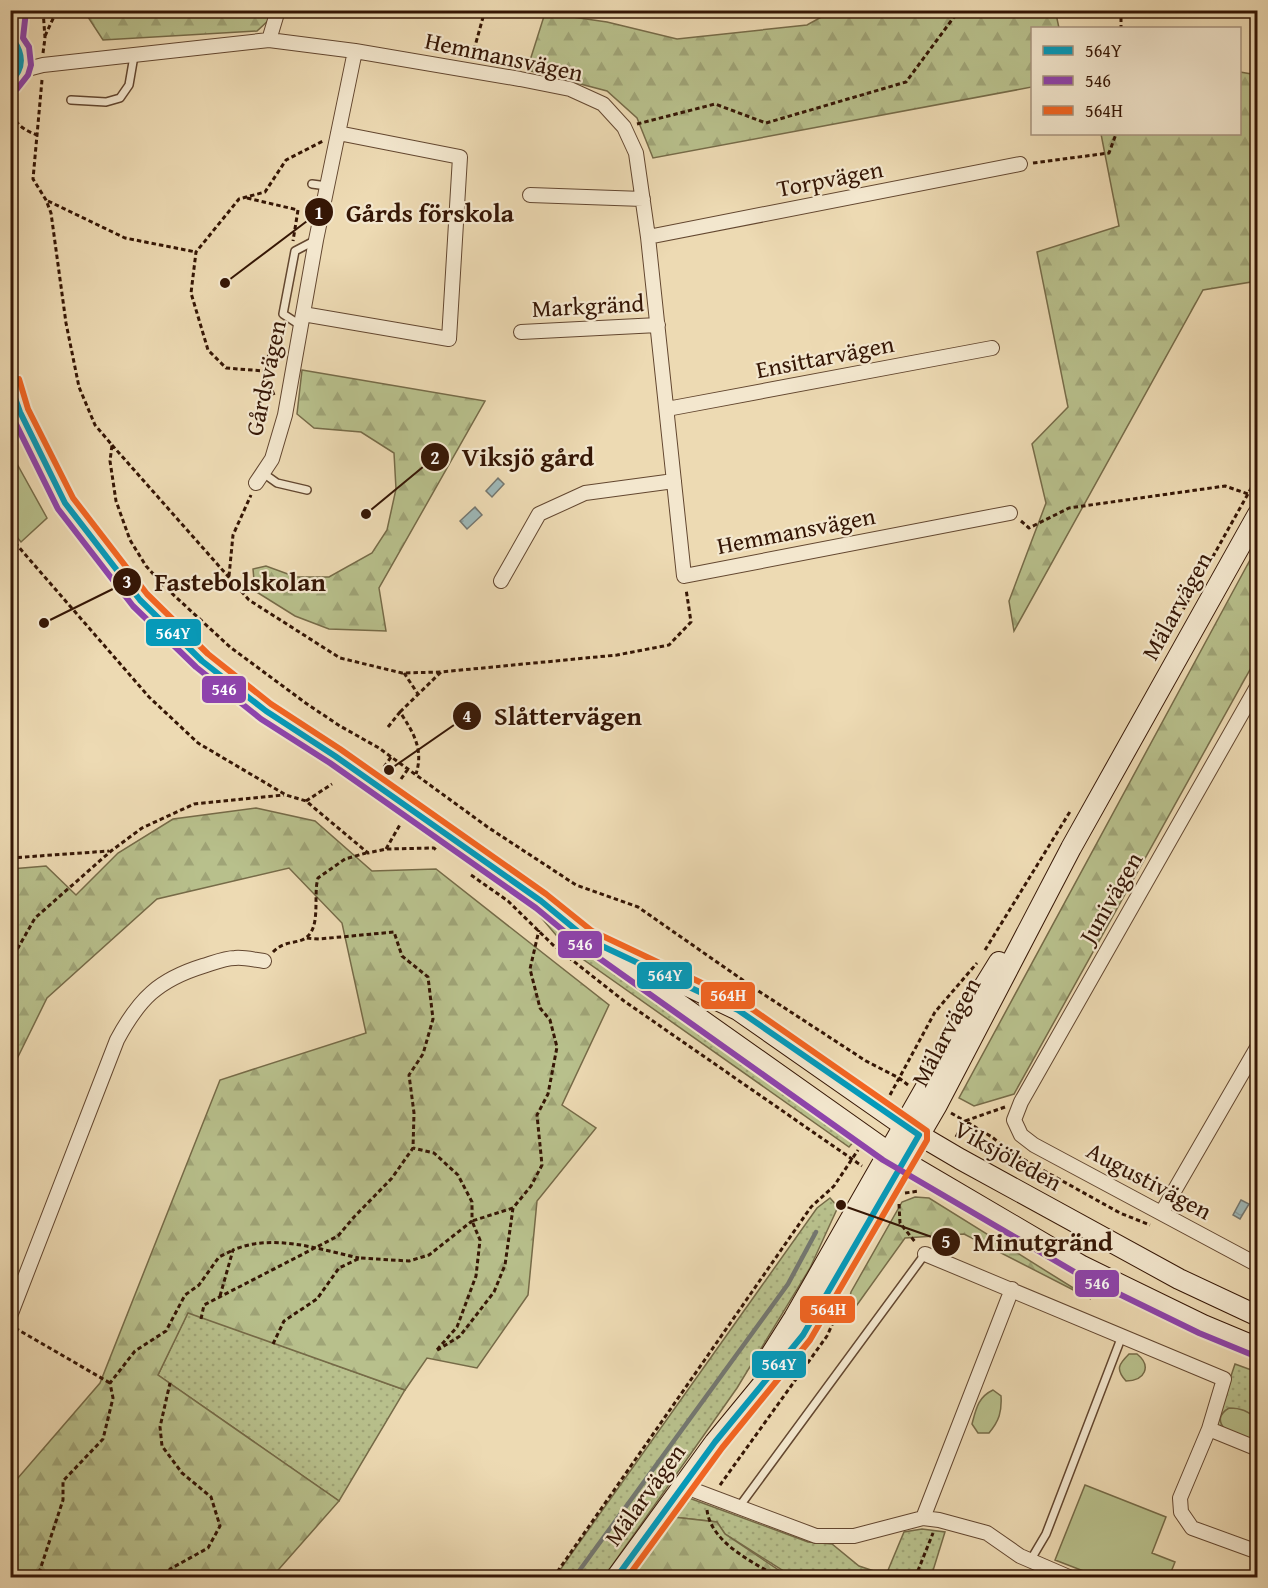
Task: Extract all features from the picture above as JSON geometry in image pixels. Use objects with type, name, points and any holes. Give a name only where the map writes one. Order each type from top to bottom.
[{"type":"main road","points":[[17,10],[15,43],[22,56],[21,82]]},
{"type":"main road","name":"Viksjöleden","points":[[10,382],[20,412],[64,503],[140,600],[194,653],[266,711],[335,756],[541,901],[587,939],[896,1157],[1082,1266],[1203,1325],[1257,1348]]},
{"type":"main road","name":"Mälarvägen","points":[[616,1578],[716,1442],[803,1335],[888,1186],[896,1157],[1257,514]]},
{"type":"main road","name":"Viksjöleden","points":[[587,939],[738,1010],[911,1131],[1119,1247],[1257,1316]]},
{"type":"street","points":[[269,40],[278,10]]},
{"type":"street","name":"Hemmansvägen","points":[[21,82],[43,65],[269,40],[355,51],[570,89],[603,104],[624,127],[636,153],[658,325],[684,576],[1010,513]]},
{"type":"street","points":[[15,43],[43,65]]},
{"type":"street","name":"Gårdsvägen","points":[[260,478],[272,459],[285,415],[316,240],[355,51]]},
{"type":"street","name":"Gårdsvägen","points":[[302,320],[449,339],[460,158],[338,133]]},
{"type":"street","name":"Torpvägen","points":[[648,237],[1020,164]]},
{"type":"street","points":[[530,195],[643,199]]},
{"type":"street","name":"Markgränd","points":[[521,332],[658,325]]},
{"type":"street","name":"Ensittarvägen","points":[[667,409],[992,348]]},
{"type":"street","points":[[501,581],[539,514],[585,493],[674,482]]},
{"type":"street","name":"Junivägen","points":[[1021,1135],[1014,1120],[1021,1102],[1257,685]]},
{"type":"street","points":[[10,1316],[117,1040],[130,1015],[152,992],[169,979],[184,972],[235,957],[264,962]]},
{"type":"street","points":[[1162,1212],[1257,1046]]},
{"type":"street","name":"Augustivägen","points":[[1021,1135],[1034,1145],[1257,1265]]},
{"type":"street","points":[[925,1254],[1224,1380],[1209,1430],[1180,1498],[1181,1512],[1192,1528],[1257,1552]]},
{"type":"street","points":[[923,1518],[1012,1289]]},
{"type":"street","points":[[1209,1430],[1257,1449]]},
{"type":"street","points":[[683,1486],[816,1536],[854,1536],[923,1518],[939,1520],[987,1533],[1020,1556],[1071,1578]]},
{"type":"lane","points":[[71,100],[106,102],[120,98],[129,85],[135,56]]},
{"type":"lane","points":[[312,184],[327,186]]},
{"type":"lane","points":[[302,320],[283,314],[295,251],[316,240]]},
{"type":"lane","points":[[260,478],[307,490]]},
{"type":"lane","points":[[739,1507],[925,1254]]},
{"type":"lane","points":[[1030,1561],[1046,1534],[1122,1336]]},
{"type":"path","points":[[43,10],[45,38]]},
{"type":"path","points":[[57,10],[42,44],[43,65],[33,179],[51,213],[66,323],[79,387],[95,425],[249,600],[340,658],[404,672],[441,672],[617,655],[669,645],[691,622],[684,576]]},
{"type":"path","points":[[469,70],[485,10]]},
{"type":"path","points":[[624,127],[715,104],[766,123],[906,82],[954,17],[974,10]]},
{"type":"path","points":[[1121,10],[1121,27]]},
{"type":"path","points":[[37,135],[18,126],[12,113],[21,82],[41,81]]},
{"type":"path","points":[[264,370],[226,368],[208,350],[191,293],[196,252],[239,199],[265,192],[286,160],[338,133]]},
{"type":"path","points":[[1020,164],[1109,153],[1116,135]]},
{"type":"path","points":[[246,197],[298,210],[293,237],[295,251]]},
{"type":"path","points":[[46,200],[125,238],[196,252]]},
{"type":"path","points":[[283,314],[277,325],[264,370],[274,397],[285,415]]},
{"type":"path","points":[[112,445],[110,461],[116,501],[130,540],[146,566],[194,615],[271,679],[340,726],[391,757],[489,828],[576,885],[638,907],[757,990],[866,1061],[898,1078],[965,1121]]},
{"type":"path","points":[[1161,648],[1257,476]]},
{"type":"path","points":[[229,576],[233,535],[260,478]]},
{"type":"path","points":[[1029,528],[1069,508],[1225,486],[1257,499]]},
{"type":"path","points":[[10,537],[149,698],[198,743],[286,795],[306,801],[368,853]]},
{"type":"path","points":[[404,672],[418,694]]},
{"type":"path","points":[[388,727],[441,672]]},
{"type":"path","points":[[400,712],[414,734],[418,751],[416,774]]},
{"type":"path","points":[[384,767],[391,757]]},
{"type":"path","points":[[402,779],[408,769]]},
{"type":"path","points":[[306,801],[332,783]]},
{"type":"path","points":[[10,962],[35,918],[111,851],[142,828],[194,804],[286,795]]},
{"type":"path","points":[[983,953],[1074,804]]},
{"type":"path","points":[[386,849],[402,822]]},
{"type":"path","points":[[306,938],[314,927],[314,890],[318,878],[345,859],[386,849],[434,848],[443,855]]},
{"type":"path","points":[[10,858],[111,851]]},
{"type":"path","points":[[471,874],[508,901],[553,945],[624,1001],[888,1186],[900,1223],[925,1254]]},
{"type":"path","points":[[413,1148],[434,1153],[458,1175],[472,1202],[472,1221],[480,1240],[476,1276],[457,1327],[436,1351],[460,1336],[494,1292],[505,1265],[513,1208],[531,1186],[542,1165],[537,1114],[548,1094],[557,1047],[550,1020],[540,1008],[530,969],[539,930]]},
{"type":"path","points":[[201,1319],[204,1305],[338,1236],[392,1178],[413,1148],[414,1113],[409,1075],[423,1054],[433,1019],[428,976],[402,956],[394,932],[319,939],[306,938],[281,944],[264,962]]},
{"type":"path","points":[[882,1111],[935,1012],[978,962]]},
{"type":"path","points":[[553,1578],[811,1207],[834,1186],[866,1137]]},
{"type":"path","points":[[888,1186],[893,1208]]},
{"type":"path","points":[[110,1383],[135,1351],[165,1331],[185,1295],[199,1285],[219,1257],[249,1243],[284,1242],[360,1258],[409,1261],[429,1255],[472,1221],[513,1208]]},
{"type":"path","points":[[220,1296],[233,1250]]},
{"type":"path","points":[[273,1344],[284,1321],[316,1299],[339,1268],[360,1258]]},
{"type":"path","points":[[779,1578],[744,1557],[715,1532],[707,1512],[711,1497],[827,1336],[836,1315]]},
{"type":"path","points":[[10,1326],[110,1383],[113,1398],[103,1439],[63,1481],[63,1500],[40,1570],[33,1578]]},
{"type":"path","points":[[167,1578],[170,1569],[208,1548],[220,1526],[211,1497],[182,1473],[162,1446],[160,1427],[170,1383]]},
{"type":"path","points":[[915,1578],[939,1520]]},
{"type":"green space","points":[[834,10],[1066,11],[1056,14],[1059,27],[1031,27],[1031,87],[653,158],[637,118],[607,91],[527,70],[545,13],[607,22],[677,39],[807,25]]},
{"type":"green space","points":[[84,11],[273,11],[271,18],[257,31],[103,40]]},
{"type":"green space","points":[[1241,72],[1257,75],[1257,281],[1203,290],[1014,631],[1009,601],[1046,503],[1032,444],[1068,407],[1037,252],[1119,226],[1101,135],[1241,135]]},
{"type":"green space","points":[[302,370],[485,401],[379,588],[386,631],[329,629],[295,616],[255,591],[253,569],[266,566],[296,577],[329,577],[372,553],[387,530],[396,489],[394,453],[361,432],[314,428],[297,414]]},
{"type":"green space","points":[[11,453],[47,518],[21,542],[11,530]]},
{"type":"green space","points":[[1257,547],[1257,657],[1014,1094],[974,1106],[959,1098]]},
{"type":"green space","points":[[256,808],[315,821],[372,871],[436,869],[609,1005],[562,1105],[596,1128],[537,1201],[528,1295],[477,1368],[427,1358],[405,1390],[188,1313],[158,1375],[339,1501],[272,1577],[11,1577],[11,1486],[100,1383],[220,1080],[366,1033],[342,923],[289,868],[157,899],[47,998],[11,1071],[11,869],[46,866],[76,895],[118,853],[173,819]]},
{"type":"green space","points":[[539,915],[854,1132],[856,1139],[849,1147],[567,948]]},
{"type":"green space","points":[[915,1197],[929,1198],[1091,1299],[964,1234],[905,1238],[844,1323],[851,1292],[902,1202]]},
{"type":"green space","points":[[830,1198],[838,1207],[810,1268],[737,1388],[604,1577],[555,1577],[817,1208]]},
{"type":"green space","points":[[188,1312],[405,1390],[339,1501],[158,1375]]},
{"type":"green space","points":[[1129,1354],[1137,1354],[1142,1359],[1145,1368],[1142,1376],[1126,1381],[1119,1370]]},
{"type":"green space","points":[[1235,1364],[1257,1372],[1257,1447],[1213,1430]]},
{"type":"green space","points":[[993,1390],[1001,1396],[999,1416],[989,1433],[978,1433],[972,1424],[976,1408],[984,1396]]},
{"type":"green space","points":[[1229,1408],[1244,1410],[1257,1419],[1257,1437],[1249,1440],[1242,1439],[1224,1428],[1220,1418]]},
{"type":"green space","points":[[1085,1485],[1166,1517],[1152,1553],[1175,1562],[1169,1577],[1099,1577],[1055,1560]]},
{"type":"green space","points":[[689,1498],[808,1542],[832,1544],[859,1566],[886,1575],[904,1532],[922,1529],[945,1532],[931,1577],[793,1577],[725,1534],[717,1522],[673,1517]]},
{"type":"green space","points":[[673,1517],[717,1522],[725,1534],[789,1577],[627,1578]]},
{"type":"water","points":[[498,478],[504,484],[492,497],[486,491]]},
{"type":"water","points":[[475,507],[482,515],[467,529],[460,521]]},
{"type":"water","points":[[1241,1200],[1249,1204],[1240,1219],[1233,1215]]},
{"type":"waterway","points":[[574,1578],[788,1284],[816,1232]]},
{"type":"transit line","name":"546","points":[[17,89],[28,75],[31,65],[29,47],[23,38],[26,11]]},
{"type":"transit line","name":"564Y","points":[[10,82],[18,73],[21,63],[21,57],[14,41]]},
{"type":"transit line","name":"564H","points":[[19,379],[28,409],[73,498],[147,594],[208,654],[271,704],[340,749],[546,894],[592,931],[742,1002],[927,1131],[927,1140],[810,1340],[722,1448],[627,1578]]},
{"type":"transit line","name":"564Y","points":[[10,384],[20,412],[65,503],[140,600],[202,661],[266,711],[335,756],[541,901],[587,939],[738,1010],[919,1135]]},
{"type":"transit line","name":"546","points":[[10,412],[58,509],[133,606],[196,667],[261,719],[330,763],[536,908],[582,946],[883,1160],[1078,1274],[1199,1333],[1255,1356]]},
{"type":"transit line","name":"564Y","points":[[616,1578],[715,1442],[803,1335],[919,1135]]},
{"type":"place","name":"Gårds förskola","points":[[225,283]]},
{"type":"place","name":"Viksjö gård","points":[[366,514]]},
{"type":"place","name":"Fastebolskolan","points":[[44,623]]},
{"type":"place","name":"Slåttervägen","points":[[389,770]]},
{"type":"place","name":"Minutgränd","points":[[841,1205]]}]
